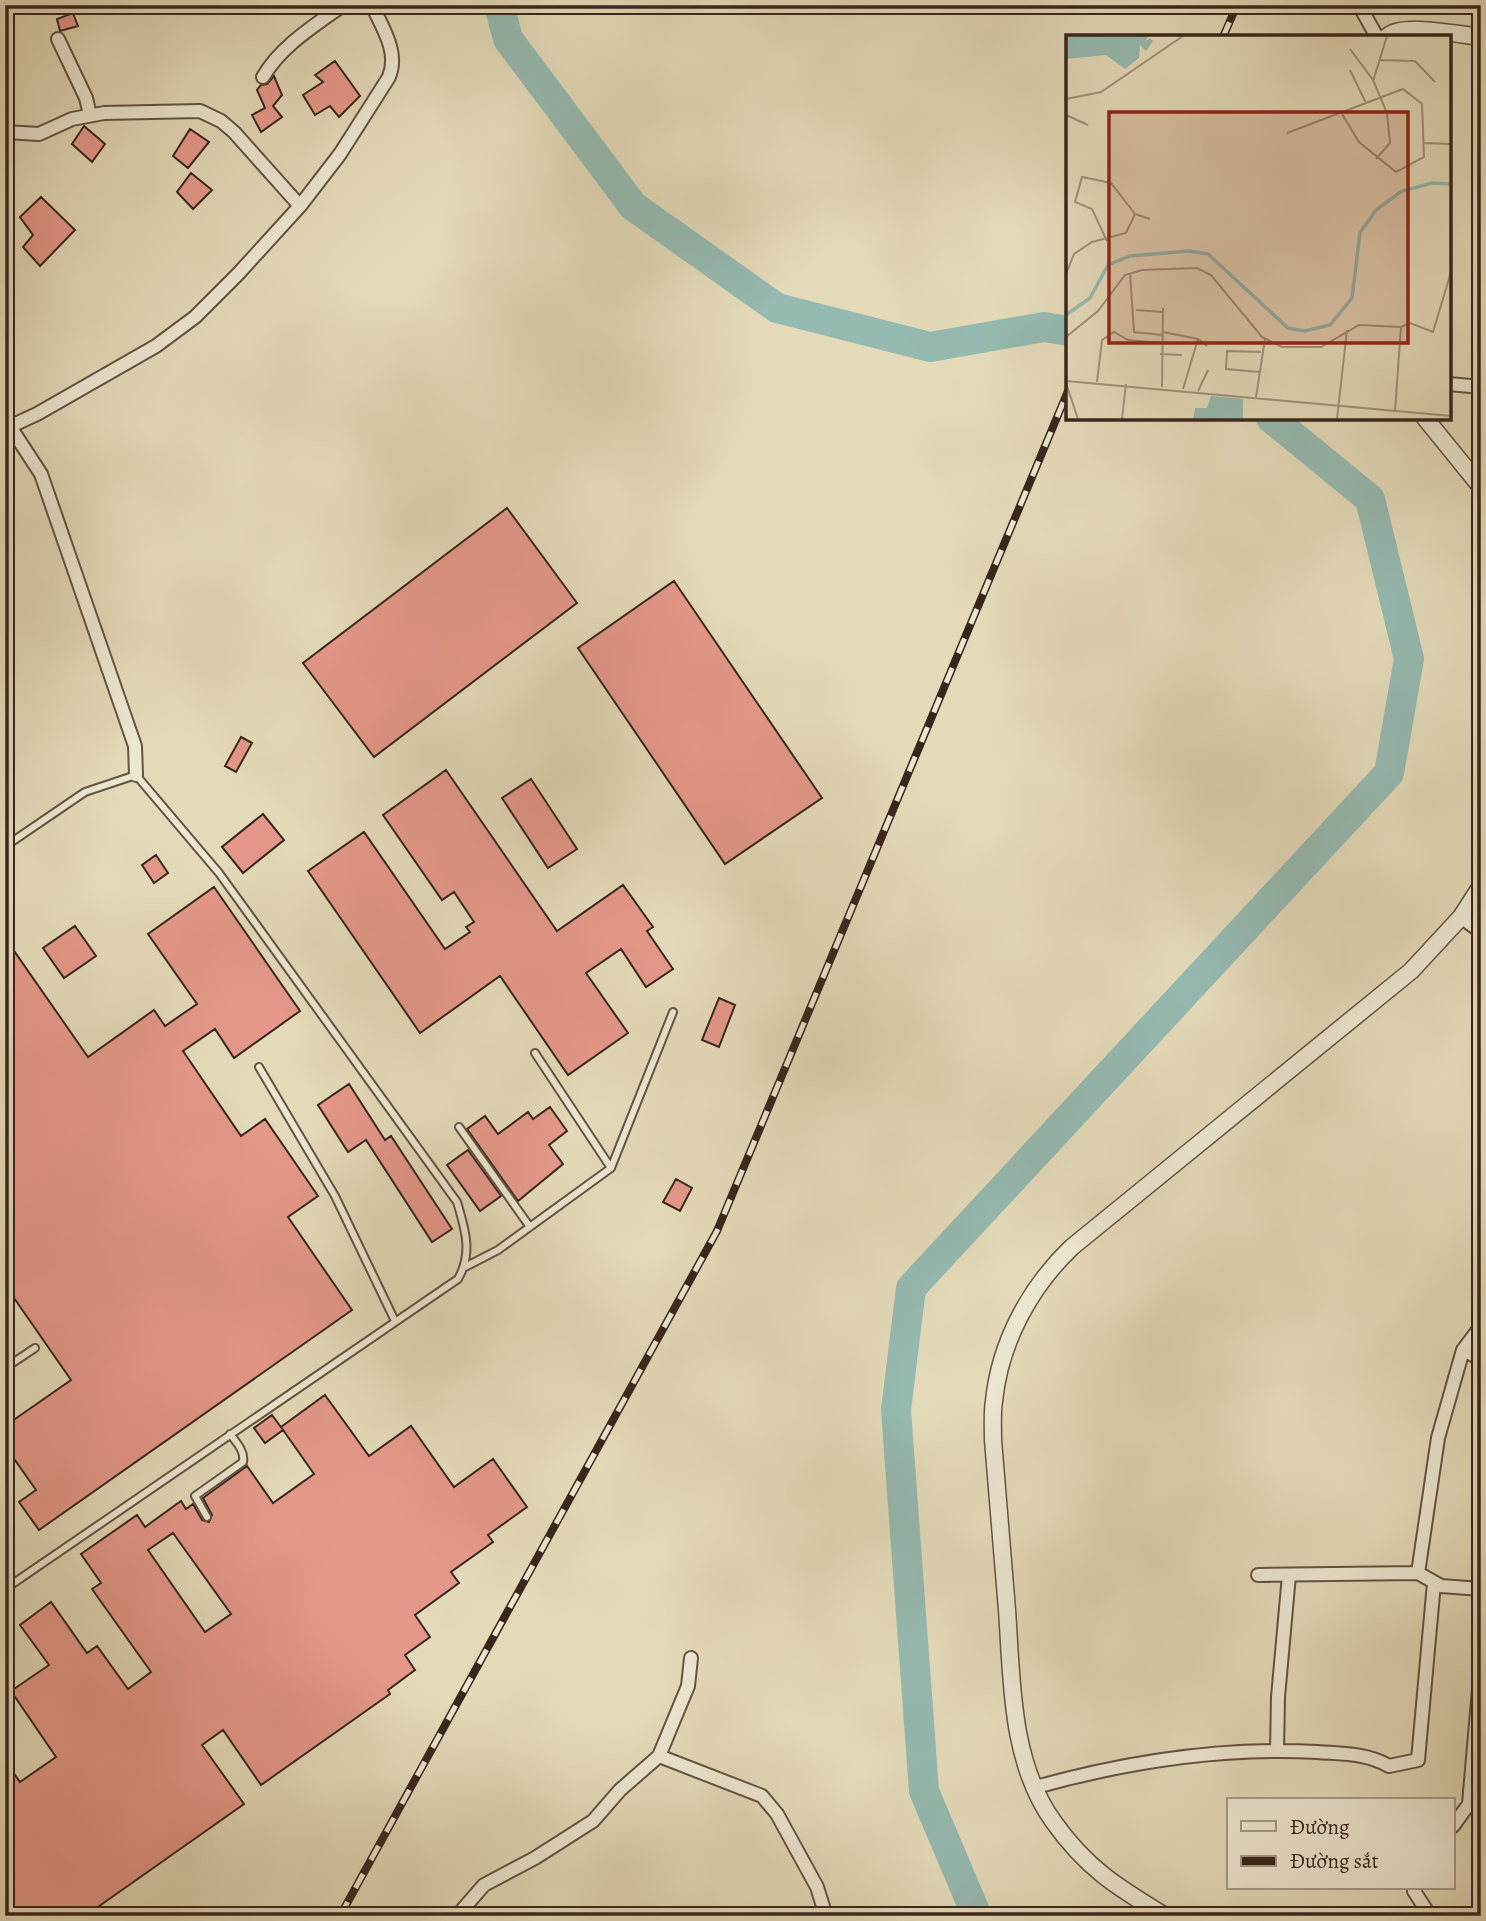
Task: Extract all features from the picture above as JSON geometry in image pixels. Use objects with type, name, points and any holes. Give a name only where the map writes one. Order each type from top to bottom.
[{"type":"street","points":[[263,77],[272,62],[304,33],[342,5]]},
{"type":"street","points":[[136,775],[135,746],[41,474],[8,422],[37,414],[176,332],[239,274],[300,206],[340,154],[393,66],[389,43],[372,5]]},
{"type":"street","points":[[1359,5],[1376,35]]},
{"type":"street","points":[[1389,35],[1407,29],[1481,37]]},
{"type":"street","points":[[58,39],[86,98],[90,115]]},
{"type":"street","points":[[5,132],[39,134],[72,119],[90,115],[200,111],[211,115],[234,132],[300,206]]},
{"type":"street","points":[[1451,384],[1481,387]]},
{"type":"street","points":[[1427,420],[1481,488]]},
{"type":"street","points":[[1166,1916],[1112,1884],[1078,1854],[1051,1818],[1026,1762],[1014,1708],[993,1440],[994,1401],[1003,1355],[1017,1321],[1050,1267],[1411,971],[1461,917],[1481,886]]},
{"type":"street","points":[[1461,917],[1481,932]]},
{"type":"street","points":[[1418,1573],[1438,1438],[1463,1350],[1481,1326]]},
{"type":"street","points":[[1463,1350],[1481,1359]]},
{"type":"street","points":[[1258,1575],[1418,1573],[1441,1586],[1481,1589]]},
{"type":"street","points":[[1277,1750],[1278,1697],[1289,1575]]},
{"type":"street","points":[[1035,1787],[1140,1764],[1277,1750],[1373,1757],[1389,1766],[1418,1760],[1434,1583]]},
{"type":"street","points":[[457,1916],[484,1885],[535,1858],[593,1821],[620,1790],[659,1756],[688,1686],[691,1658]]},
{"type":"street","points":[[1454,1825],[1469,1804],[1481,1666]]},
{"type":"street","points":[[659,1756],[762,1796],[776,1814],[817,1887],[826,1916]]},
{"type":"street","points":[[1414,1890],[1430,1916]]},
{"type":"lane","points":[[5,1589],[458,1279],[465,1267],[468,1238],[457,1202],[219,873],[136,775],[85,792],[10,843]]},
{"type":"lane","points":[[465,1267],[498,1251],[611,1168],[673,1012]]},
{"type":"lane","points":[[535,1054],[611,1168]]},
{"type":"lane","points":[[259,1067],[335,1196],[395,1321]]},
{"type":"lane","points":[[458,1127],[530,1227]]},
{"type":"lane","points":[[5,1368],[35,1348]]},
{"type":"lane","points":[[207,1517],[195,1496],[243,1462],[241,1449],[230,1434]]},
{"type":"building","points":[[73,13],[78,26],[60,31],[57,19]]},
{"type":"building","points":[[335,61],[360,96],[339,117],[330,106],[315,115],[303,95],[323,82],[315,75]]},
{"type":"building","points":[[274,76],[282,95],[273,106],[282,117],[261,132],[252,115],[265,108],[257,90]]},
{"type":"building","points":[[84,126],[105,144],[92,162],[72,144]]},
{"type":"building","points":[[190,129],[209,142],[188,168],[173,156]]},
{"type":"building","points":[[191,173],[212,190],[193,209],[177,192]]},
{"type":"building","points":[[41,197],[75,230],[40,266],[23,247],[33,235],[20,217]]},
{"type":"building","points":[[507,508],[577,603],[374,757],[303,663]]},
{"type":"building","points":[[674,581],[822,798],[725,864],[578,648]]},
{"type":"building","points":[[241,737],[252,743],[236,772],[225,766]]},
{"type":"building","points":[[446,770],[557,931],[623,885],[653,927],[647,931],[673,969],[646,987],[621,949],[586,973],[628,1033],[568,1075],[500,976],[420,1033],[308,871],[364,832],[445,949],[470,932],[466,927],[474,922],[454,892],[442,900],[383,815]]},
{"type":"building","points":[[531,779],[577,849],[548,868],[502,798]]},
{"type":"building","points":[[263,814],[284,840],[243,873],[222,847]]},
{"type":"building","points":[[156,855],[168,873],[154,883],[142,865]]},
{"type":"building","points":[[214,887],[300,1011],[234,1058],[215,1029],[183,1051],[241,1136],[265,1119],[318,1196],[288,1217],[352,1310],[39,1530],[19,1502],[36,1490],[5,1446],[5,1426],[71,1380],[14,1298],[11,1301],[5,1292],[5,938],[88,1057],[154,1010],[165,1026],[197,1004],[148,934]]},
{"type":"building","points":[[75,926],[96,956],[64,978],[43,948]]},
{"type":"building","points":[[719,998],[735,1005],[719,1047],[702,1040]]},
{"type":"building","points":[[349,1084],[385,1140],[391,1136],[452,1229],[432,1242],[366,1140],[348,1152],[318,1105]]},
{"type":"building","points":[[550,1107],[567,1131],[549,1145],[563,1164],[518,1201],[467,1129],[485,1116],[498,1134],[528,1112],[533,1119]]},
{"type":"building","points":[[468,1150],[501,1196],[480,1211],[447,1165]]},
{"type":"building","points":[[676,1179],[692,1188],[680,1211],[663,1202]]},
{"type":"building","points":[[325,1395],[369,1456],[411,1426],[454,1487],[493,1459],[527,1507],[488,1535],[493,1542],[451,1572],[459,1583],[415,1615],[430,1637],[405,1655],[415,1670],[388,1690],[390,1694],[261,1785],[223,1730],[202,1745],[244,1804],[85,1916],[5,1916],[5,1761],[20,1782],[56,1757],[11,1691],[49,1665],[20,1625],[51,1602],[87,1653],[97,1646],[128,1689],[151,1672],[92,1589],[101,1583],[81,1554],[137,1515],[145,1527],[181,1501],[186,1509],[193,1504],[202,1520],[209,1522],[212,1515],[203,1498],[247,1466],[273,1503],[314,1474],[281,1427]],"holes":[[[173,1533],[231,1614],[205,1632],[148,1550]]]},
{"type":"building","points":[[272,1415],[283,1430],[265,1443],[254,1428]]},
{"type":"waterway","points":[[499,5],[508,39],[633,206],[777,308],[930,347],[1044,327],[1066,331]]},
{"type":"waterway","points":[[977,1916],[924,1791],[896,1410],[911,1288],[1389,773],[1409,659],[1370,499],[1273,420]]},
{"type":"railway","points":[[1224,35],[1237,5]]},
{"type":"railway","points":[[340,1916],[717,1231],[1066,396]]}]
